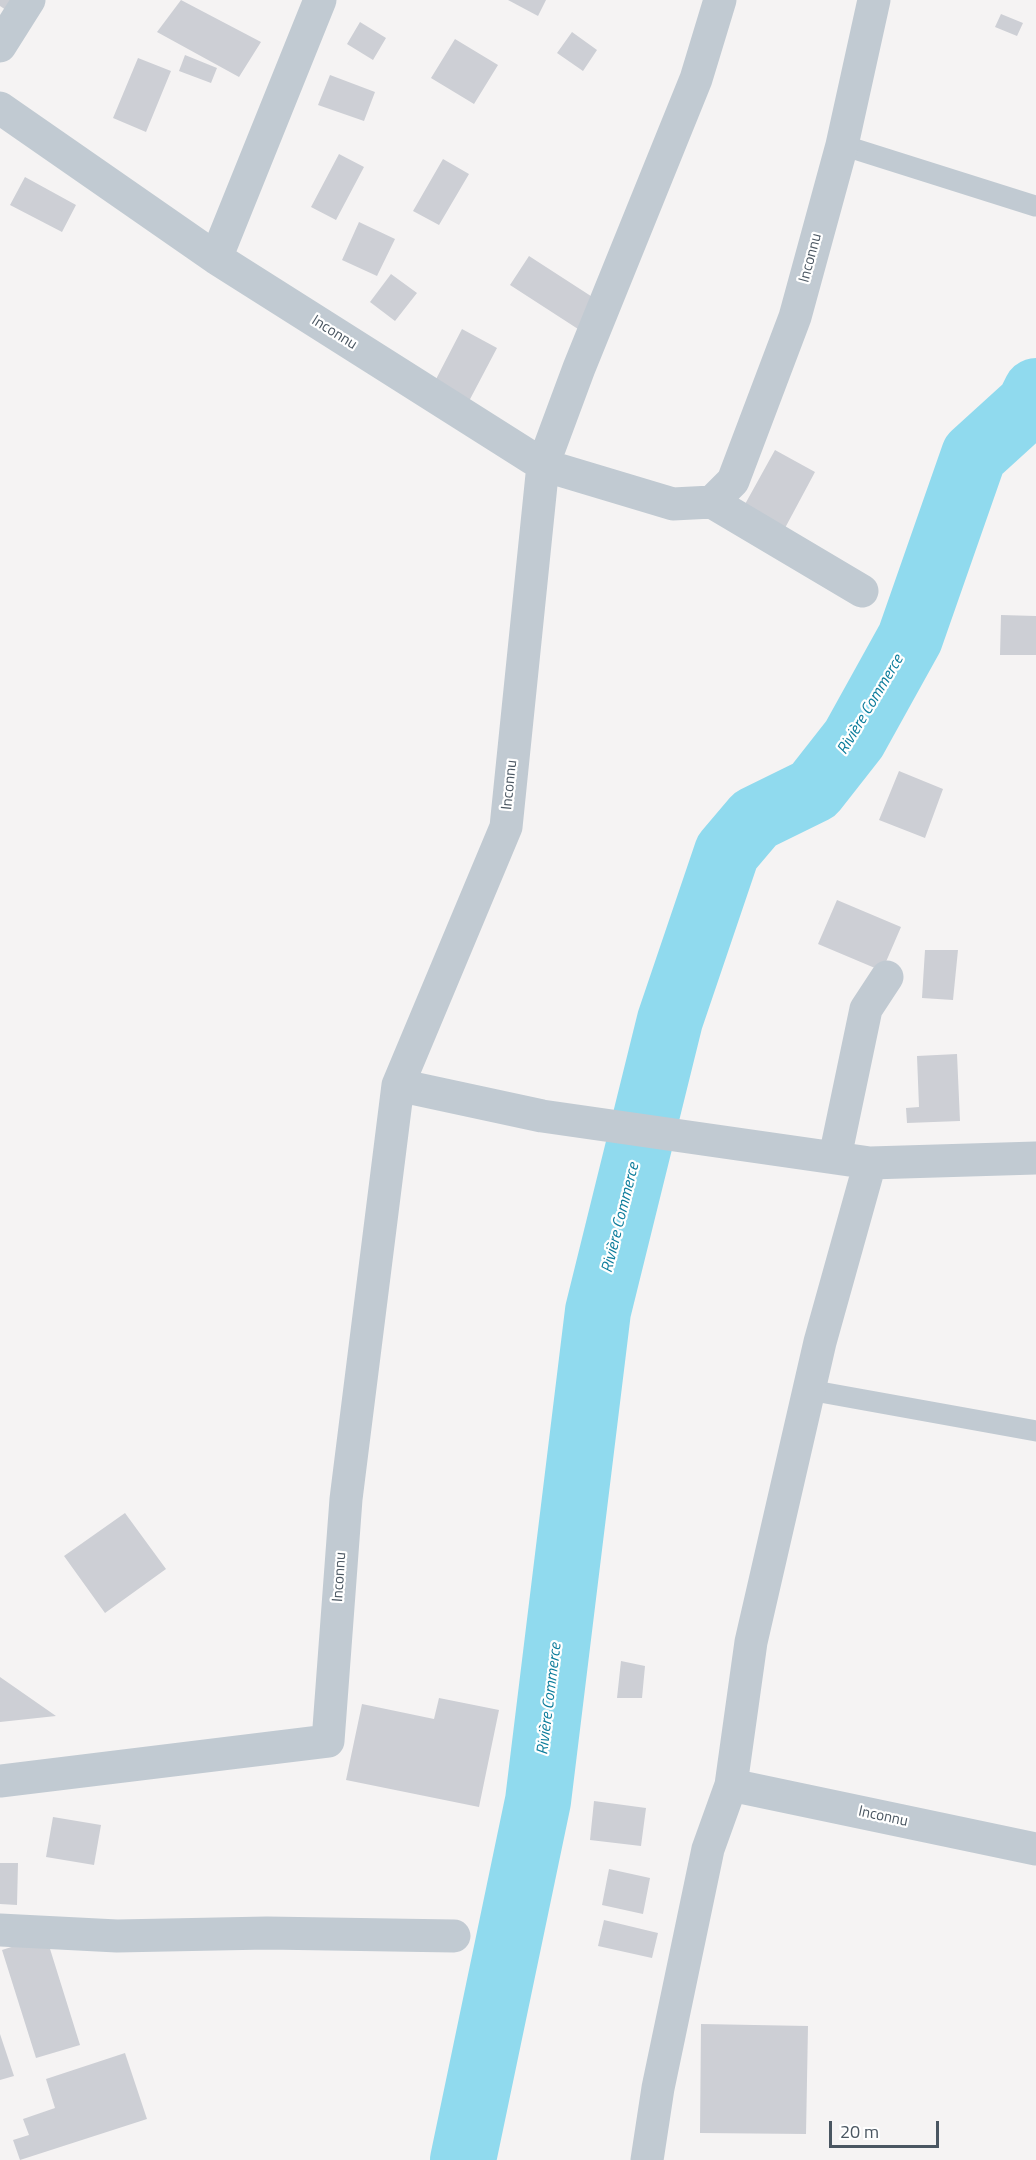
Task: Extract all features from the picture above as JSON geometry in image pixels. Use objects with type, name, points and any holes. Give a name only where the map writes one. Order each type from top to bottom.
[{"type":"street","points":[[0,46],[29,0]]},
{"type":"street","points":[[216,258],[320,0]]},
{"type":"street","name":"Inconnu","points":[[0,1780],[328,1741],[346,1499],[398,1085],[506,827],[548,452],[579,368],[696,79],[720,0]]},
{"type":"street","name":"Inconnu","points":[[0,108],[216,258],[548,452],[673,504],[712,502],[733,481],[795,317],[842,145],[874,0]]},
{"type":"street","points":[[712,502],[862,591]]},
{"type":"street","points":[[835,1157],[866,1009],[887,977]]},
{"type":"street","points":[[398,1085],[542,1116],[870,1163],[1036,1158]]},
{"type":"street","points":[[647,2160],[658,2088],[708,1849],[731,1785],[751,1642],[820,1342],[870,1163]]},
{"type":"street","name":"Inconnu","points":[[731,1785],[1036,1849]]},
{"type":"street","points":[[0,1930],[117,1936],[267,1933],[454,1936]]},
{"type":"lane","points":[[842,145],[1035,206]]},
{"type":"lane","points":[[809,1390],[1036,1431]]},
{"type":"building","points":[[0,0],[13,0],[6,10],[0,6]]},
{"type":"building","points":[[181,0],[261,42],[239,77],[157,32]]},
{"type":"building","points":[[508,0],[546,0],[538,16]]},
{"type":"building","points":[[1001,14],[1023,23],[1017,36],[995,27]]},
{"type":"building","points":[[360,22],[386,38],[373,60],[347,44]]},
{"type":"building","points":[[572,32],[597,50],[583,71],[557,53]]},
{"type":"building","points":[[455,39],[498,65],[474,104],[431,78]]},
{"type":"building","points":[[185,55],[217,68],[211,83],[179,71]]},
{"type":"building","points":[[138,58],[171,71],[146,132],[113,118]]},
{"type":"building","points":[[330,75],[375,92],[364,121],[318,105]]},
{"type":"building","points":[[339,154],[364,167],[336,220],[311,207]]},
{"type":"building","points":[[443,159],[469,174],[439,225],[413,211]]},
{"type":"building","points":[[25,177],[76,205],[62,232],[10,205]]},
{"type":"building","points":[[359,222],[395,239],[377,276],[342,260]]},
{"type":"building","points":[[529,256],[597,300],[578,329],[510,285]]},
{"type":"building","points":[[391,274],[417,293],[395,321],[370,302]]},
{"type":"building","points":[[462,329],[497,348],[468,403],[433,385]]},
{"type":"building","points":[[775,450],[815,472],[785,528],[744,506]]},
{"type":"building","points":[[1001,615],[1036,616],[1036,655],[1000,655]]},
{"type":"building","points":[[899,771],[943,789],[925,838],[879,820]]},
{"type":"building","points":[[837,900],[901,927],[882,971],[818,944]]},
{"type":"building","points":[[925,950],[958,950],[953,1000],[922,998]]},
{"type":"building","points":[[957,1054],[960,1121],[907,1123],[906,1108],[919,1107],[917,1056]]},
{"type":"building","points":[[125,1513],[166,1569],[105,1613],[64,1556]]},
{"type":"building","points":[[621,1661],[645,1666],[642,1698],[617,1698]]},
{"type":"building","points":[[0,1677],[56,1716],[0,1722]]},
{"type":"building","points":[[439,1698],[499,1710],[479,1807],[346,1780],[362,1704],[434,1719]]},
{"type":"building","points":[[594,1801],[646,1808],[641,1846],[590,1840]]},
{"type":"building","points":[[53,1817],[101,1825],[94,1865],[46,1857]]},
{"type":"building","points":[[0,1863],[18,1863],[17,1905],[0,1904]]},
{"type":"building","points":[[609,1869],[650,1878],[643,1914],[602,1905]]},
{"type":"building","points":[[604,1920],[658,1933],[652,1958],[598,1946]]},
{"type":"building","points":[[46,1936],[80,2045],[36,2058],[2,1950]]},
{"type":"building","points":[[701,2024],[808,2026],[806,2134],[700,2133]]},
{"type":"building","points":[[0,2034],[14,2076],[0,2080]]},
{"type":"building","points":[[125,2053],[147,2119],[20,2160],[13,2140],[29,2135],[23,2119],[55,2108],[46,2079]]},
{"type":"waterway","name":"Rivière Commerce","points":[[463,2160],[538,1801],[598,1311],[670,1020],[727,852],[755,819],[814,790],[854,739],[910,638],[974,455],[1029,405],[1036,391]]}]
